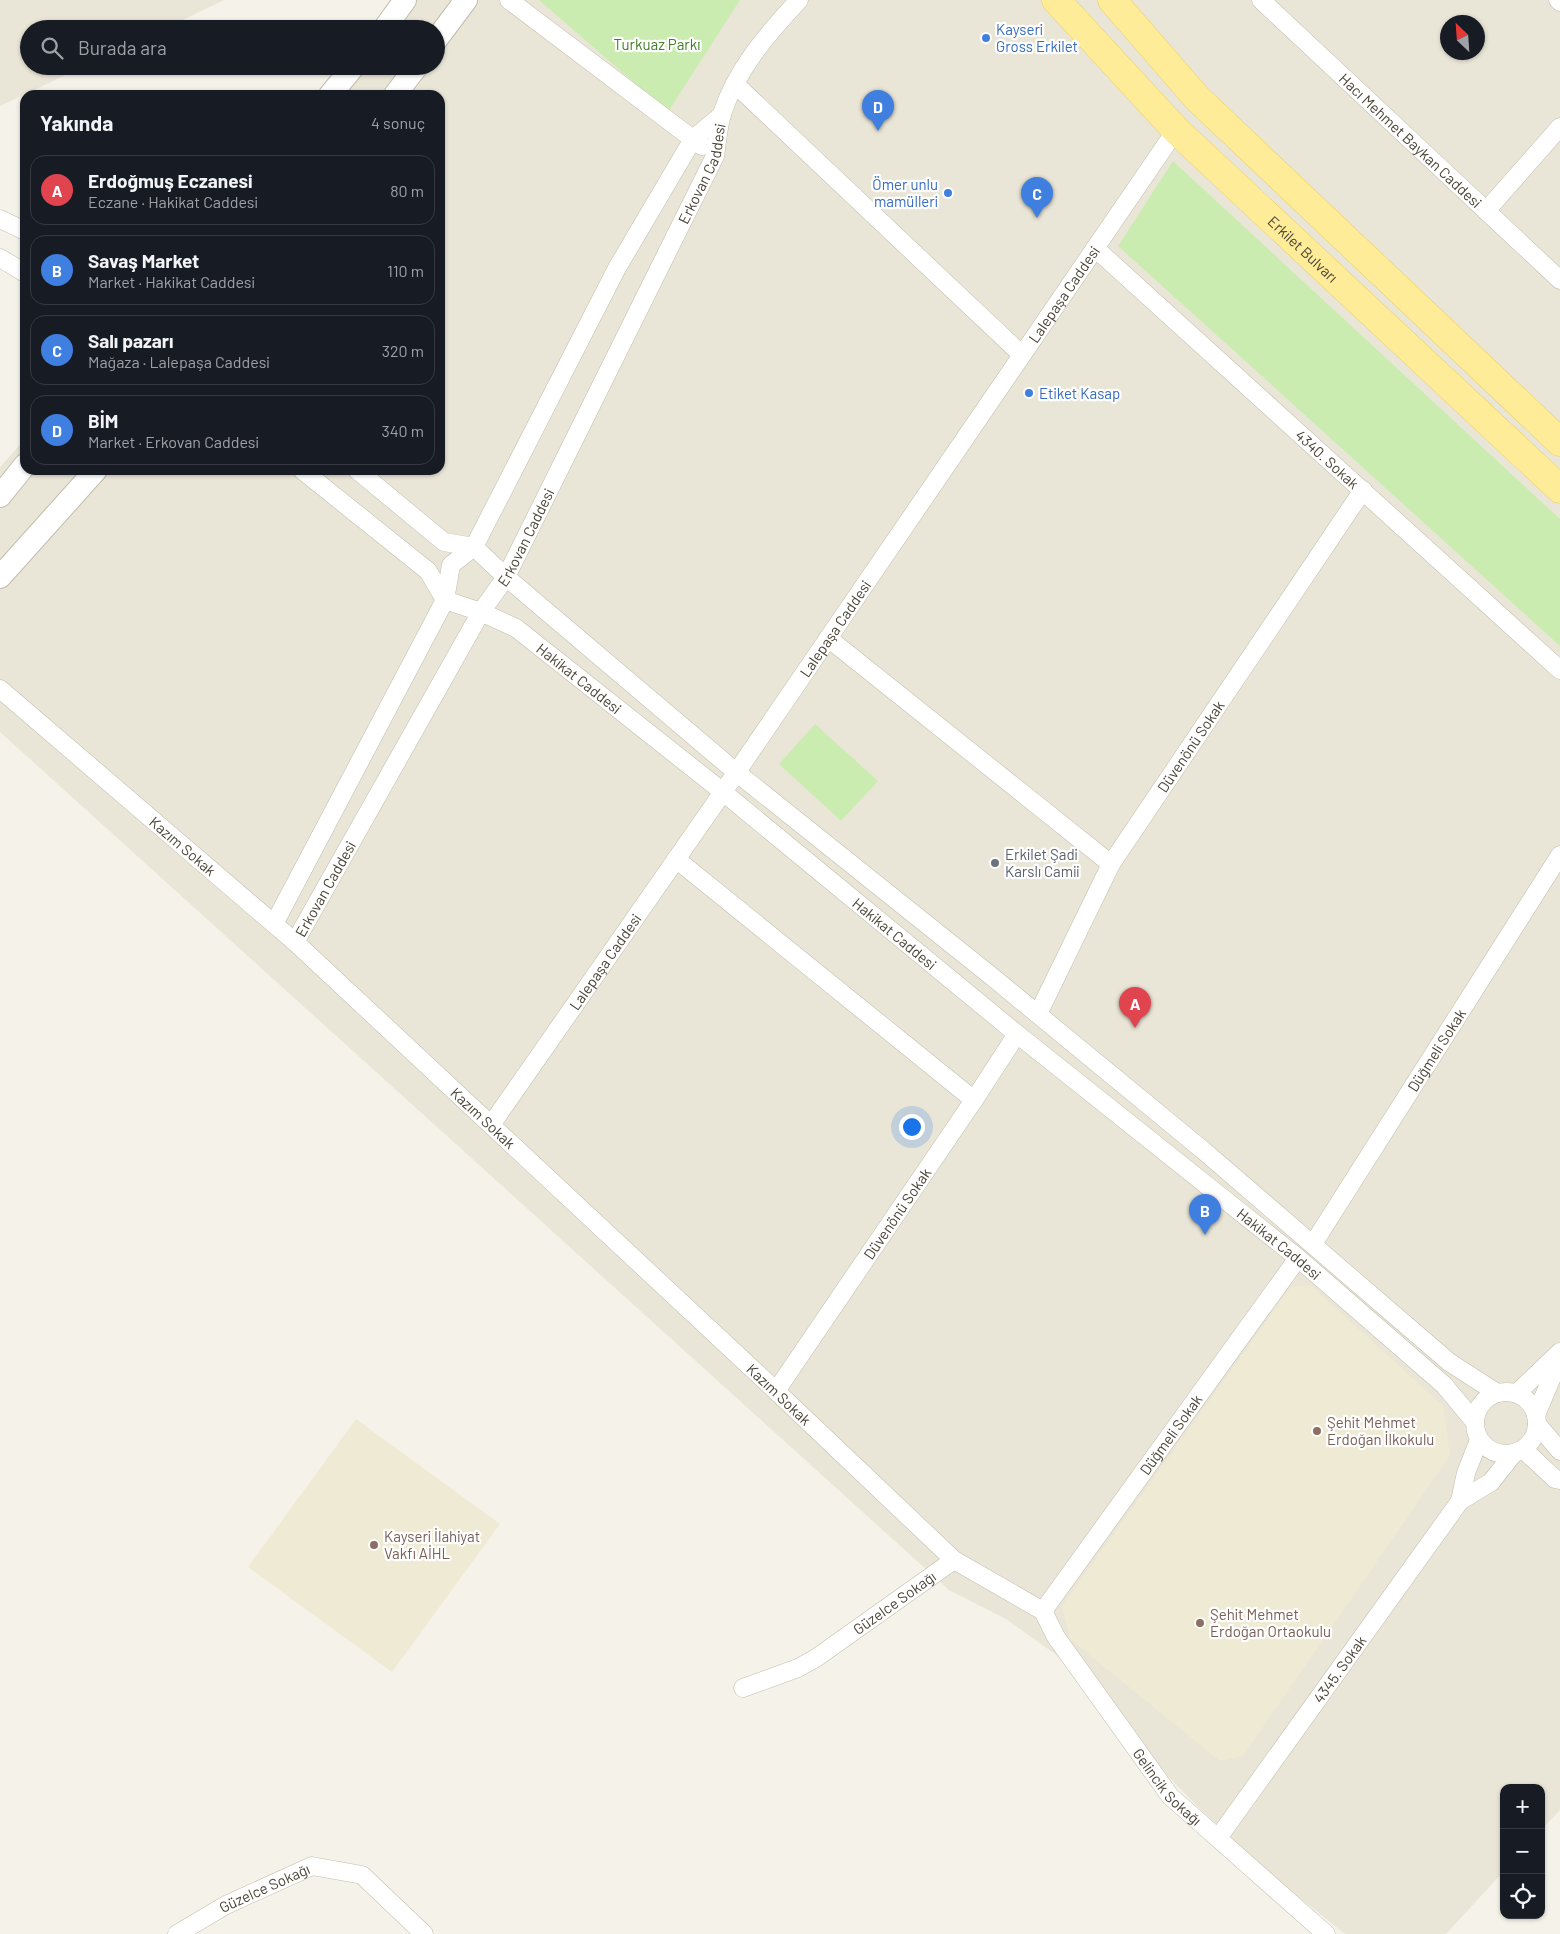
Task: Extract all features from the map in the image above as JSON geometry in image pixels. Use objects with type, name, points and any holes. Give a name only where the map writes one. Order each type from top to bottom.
[{"type":"main road","name":"Erkilet Bulvarı","points":[[1056,0],[1176,130],[1560,489]]},
{"type":"main road","points":[[1112,0],[1197,98],[1560,442]]},
{"type":"street","points":[[390,20],[404,0]]},
{"type":"street","points":[[445,28],[466,0]]},
{"type":"street","points":[[509,0],[715,156]]},
{"type":"street","name":"Erkovan Caddesi","points":[[295,942],[481,612],[506,577],[715,156],[722,115],[735,84],[767,34],[799,0]]},
{"type":"street","name":"Hacı Mehmet Baykan Caddesi","points":[[1261,0],[1560,280]]},
{"type":"street","points":[[334,90],[347,75]]},
{"type":"street","points":[[399,90],[410,75]]},
{"type":"street","points":[[735,84],[1022,355]]},
{"type":"street","name":"Erkovan Caddesi","points":[[274,924],[446,600],[451,565],[474,547],[617,268],[692,139],[722,115]]},
{"type":"street","points":[[1486,211],[1560,127]]},
{"type":"street","name":"Lalepaşa Caddesi","points":[[491,1125],[723,792],[1176,130]]},
{"type":"street","points":[[0,219],[20,229]]},
{"type":"street","name":"4340. Sokak","points":[[1096,248],[1560,670]]},
{"type":"street","points":[[0,258],[20,271]]},
{"type":"street","points":[[0,496],[20,471]]},
{"type":"street","points":[[0,577],[92,475]]},
{"type":"street","points":[[308,475],[428,571],[446,600]]},
{"type":"street","points":[[363,475],[444,542],[474,547]]},
{"type":"street","name":"Düvenönü Sokak","points":[[1038,1014],[1111,864],[1363,490]]},
{"type":"street","name":"Hakikat Caddesi","points":[[474,547],[506,577],[736,772],[1038,1014],[1204,1151],[1450,1362],[1498,1392]]},
{"type":"street","name":"Hakikat Caddesi","points":[[446,600],[481,612],[516,628],[723,792],[1017,1034],[1298,1258],[1444,1385],[1474,1421]]},
{"type":"street","points":[[828,638],[1111,864]]},
{"type":"street","name":"Kazım Sokak","points":[[0,689],[295,942],[776,1391],[954,1560]]},
{"type":"street","name":"Düğmeli Sokak","points":[[1312,1244],[1560,855]]},
{"type":"street","points":[[676,859],[974,1100]]},
{"type":"street","name":"Düvenönü Sokak","points":[[776,1391],[1017,1034]]},
{"type":"street","name":"Düğmeli Sokak","points":[[1043,1611],[1298,1258]]},
{"type":"street","points":[[1517,1393],[1560,1352]]},
{"type":"street","points":[[1560,1358],[1537,1420],[1535,1434],[1530,1443],[1518,1451],[1504,1454],[1494,1452],[1479,1440],[1475,1431],[1474,1421],[1481,1403],[1488,1396],[1498,1392],[1517,1393],[1529,1402],[1537,1420],[1560,1451]]},
{"type":"street","name":"4345. Sokak","points":[[1460,1501],[1466,1473],[1479,1440]]},
{"type":"street","points":[[1518,1451],[1560,1480]]},
{"type":"street","name":"4345. Sokak","points":[[1218,1838],[1460,1501],[1491,1482],[1518,1451]]},
{"type":"street","points":[[954,1560],[1043,1611]]},
{"type":"street","name":"Güzelce Sokağı","points":[[743,1688],[798,1668],[816,1658],[954,1560]]},
{"type":"street","name":"Gelincik Sokağı","points":[[1043,1611],[1056,1637],[1170,1796],[1326,1934]]},
{"type":"street","name":"Güzelce Sokağı","points":[[177,1934],[226,1905],[312,1866],[362,1876],[424,1934]]},
{"type":"shaded area","points":[[0,0],[224,0],[183,20],[20,20],[20,75],[66,75],[34,90],[20,90],[20,97],[0,106]]},
{"type":"shaded area","points":[[412,0],[1560,0],[1560,1810],[1545,1826],[1545,1784],[1500,1784],[1500,1875],[1446,1934],[1345,1934],[1300,1898],[1201,1810],[1155,1763],[1075,1672],[1055,1654],[1006,1619],[949,1590],[0,732],[0,467],[20,445],[20,475],[445,475],[445,90],[332,90],[345,75],[445,75],[445,20],[394,20]]},
{"type":"shaded area","points":[[1310,1285],[1443,1406],[1450,1455],[1243,1756],[1220,1761],[1070,1639],[1062,1606],[1291,1287]]},
{"type":"shaded area","name":"Kayseri İlahiyat Vakfı AİHL","points":[[356,1419],[500,1524],[392,1672],[248,1567]]},
{"type":"green space","name":"Turkuaz Parkı","points":[[539,0],[740,0],[668,112]]},
{"type":"green space","points":[[1173,161],[1560,519],[1560,646],[1118,246]]},
{"type":"green space","points":[[815,724],[878,781],[841,821],[779,764]]},
{"type":"place","name":"Kayseri Gross Erkilet","points":[[986,38]]},
{"type":"place","name":"BİM","points":[[878,131]]},
{"type":"place","name":"Ömer unlu mamülleri","points":[[948,193]]},
{"type":"place","name":"Salı pazarı","points":[[1037,218]]},
{"type":"place","name":"Etiket Kasap","points":[[1029,393]]},
{"type":"place","name":"Erkilet Şadi Karslı Camii","points":[[995,863]]},
{"type":"place","name":"Erdoğmuş Eczanesi","points":[[1135,1028]]},
{"type":"place","name":"Savaş Market","points":[[1205,1235]]},
{"type":"place","name":"Şehit Mehmet Erdoğan İlkokulu","points":[[1317,1431]]},
{"type":"place","name":"Kayseri İlahiyat Vakfı AİHL","points":[[374,1545]]},
{"type":"place","name":"Şehit Mehmet Erdoğan Ortaokulu","points":[[1200,1623]]}]
